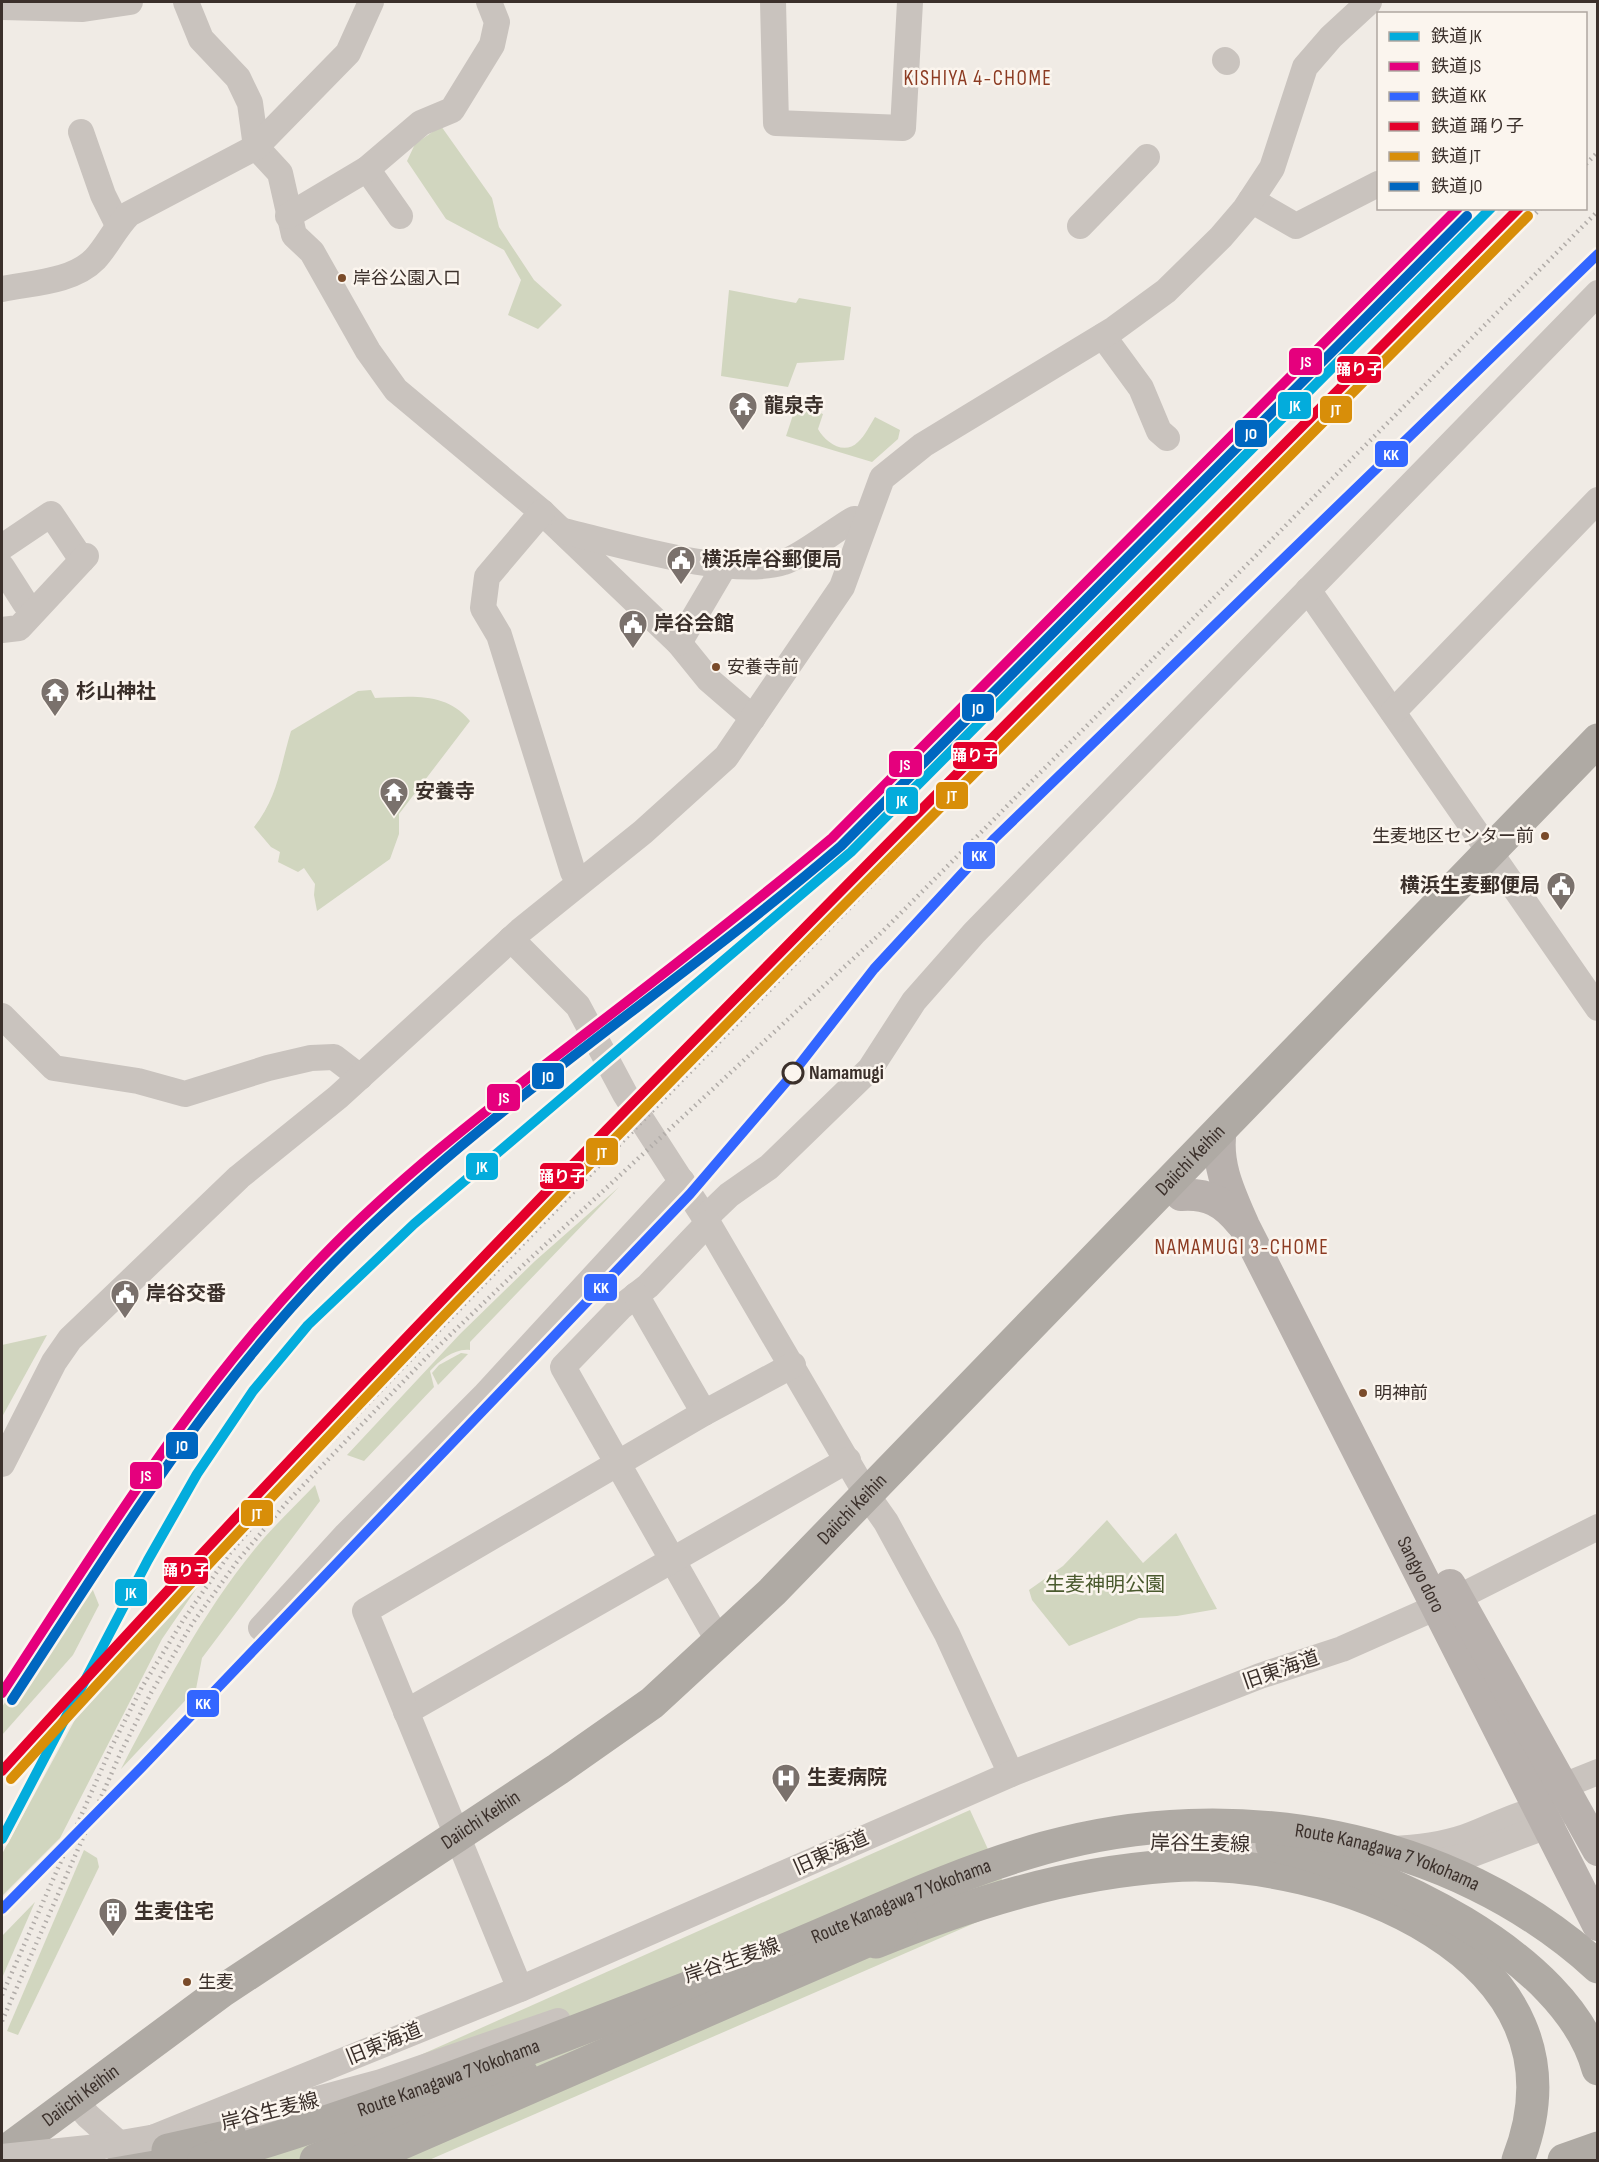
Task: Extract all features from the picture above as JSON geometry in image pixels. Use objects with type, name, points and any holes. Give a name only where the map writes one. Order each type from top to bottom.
[{"type":"highway","name":"Daiichi Keihin","points":[[27,2160],[82,2109],[222,1991],[460,1844],[600,1761],[669,1711],[766,1624],[871,1503],[1175,1189],[1223,1152],[1494,860],[1598,740]]},
{"type":"highway","name":"Daiichi Keihin","points":[[1494,860],[1598,765]]},
{"type":"highway","name":"Daiichi Keihin","points":[[460,1844],[652,1703],[871,1503]]},
{"type":"highway","name":"Route Kanagawa 7 Yokohama","points":[[204,2160],[352,2114],[539,2036],[769,1956],[1007,1859],[1104,1834],[1176,1825],[1265,1826],[1341,1838],[1415,1860],[1514,1905],[1550,1928],[1598,1967]]},
{"type":"highway","points":[[1007,1859],[1105,1839],[1176,1834],[1251,1841],[1345,1866],[1438,1908],[1516,1960],[1547,1987],[1567,2009],[1583,2033],[1598,2069]]},
{"type":"highway","points":[[1341,1838],[1437,1860],[1486,1877],[1553,1912],[1598,1948]]},
{"type":"highway","points":[[1201,1841],[1270,1840],[1327,1844],[1374,1851],[1435,1866],[1509,1899],[1560,1931],[1598,1960]]},
{"type":"highway","name":"Route Kanagawa 7 Yokohama","points":[[363,2160],[958,1901],[1054,1866],[1130,1848],[1201,1841],[1271,1843],[1304,1848],[1404,1873],[1459,1896],[1514,1926],[1542,1945],[1598,1991]]},
{"type":"highway","points":[[757,1989],[962,1908],[1065,1881],[1118,1872],[1196,1865],[1262,1869],[1306,1877],[1362,1895],[1426,1925],[1471,1957],[1505,1991],[1526,2032],[1535,2073],[1532,2118],[1518,2160]]},
{"type":"highway","points":[[316,2160],[657,2020]]},
{"type":"highway","points":[[124,2160],[307,2118],[539,2036]]},
{"type":"highway","points":[[248,2160],[539,2036]]},
{"type":"highway","points":[[385,2160],[504,2100]]},
{"type":"highway","name":"Daiichi Keihin","points":[[2,2156],[82,2109]]},
{"type":"highway","points":[[1564,2160],[1598,2148]]},
{"type":"main road","name":"Sangyo doro","points":[[1223,1152],[1238,1156],[1251,1217]]},
{"type":"main road","name":"Sangyo doro","points":[[1223,1152],[1251,1217],[1551,1808],[1592,1840]]},
{"type":"main road","name":"Sangyo doro","points":[[1175,1189],[1206,1195],[1230,1209],[1251,1217]]},
{"type":"main road","name":"Sangyo doro","points":[[1447,1603],[1495,1667],[1598,1924]]},
{"type":"street","points":[[2,7],[83,9],[130,2]]},
{"type":"street","points":[[186,2],[201,39],[238,78],[250,103],[256,147],[280,173],[294,235],[312,252],[368,351],[396,390],[542,512],[679,643],[709,680],[753,718]]},
{"type":"street","points":[[2,289],[68,276],[94,260],[118,225],[144,205],[256,147],[348,53],[371,2]]},
{"type":"street","points":[[288,216],[367,169],[421,123],[452,110],[492,45],[497,22],[489,2]]},
{"type":"street","points":[[773,2],[776,123],[903,128],[910,2]]},
{"type":"street","points":[[3,1456],[54,1362],[70,1339],[239,1177],[360,1077],[511,939],[696,786],[726,757],[842,587],[882,478],[923,445],[1103,336],[1166,291],[1221,237],[1251,200],[1272,168],[1305,67],[1331,37],[1369,2]]},
{"type":"street","points":[[81,132],[103,195],[118,225]]},
{"type":"street","points":[[1080,226],[1147,158]]},
{"type":"street","points":[[367,169],[400,216]]},
{"type":"street","points":[[1251,200],[1296,226],[1377,185]]},
{"type":"street","points":[[719,1642],[563,1367],[621,1307],[636,1295],[729,1195],[769,1167],[870,1068],[914,1001],[974,933],[1315,598],[1596,297]]},
{"type":"street","points":[[1103,336],[1141,388],[1159,431],[1167,438]]},
{"type":"street","points":[[1393,712],[1598,500]]},
{"type":"street","points":[[542,512],[488,577],[483,608],[499,635],[573,872],[580,881]]},
{"type":"street","points":[[2,547],[51,513],[84,558],[19,628],[2,630]]},
{"type":"street","points":[[560,530],[634,548],[751,569],[786,562],[854,519],[865,520]]},
{"type":"street","points":[[679,643],[725,566]]},
{"type":"street","points":[[2,567],[25,603],[34,611]]},
{"type":"street","points":[[1315,598],[1597,1006]]},
{"type":"street","points":[[511,939],[557,982],[578,1006],[625,1094],[707,1220],[871,1503],[886,1522],[946,1634],[1011,1774]]},
{"type":"street","points":[[2,1016],[54,1068],[138,1081],[185,1094],[268,1068],[311,1058],[334,1057],[360,1077]]},
{"type":"street","points":[[261,1628],[353,1528],[492,1388],[682,1182]]},
{"type":"street","points":[[636,1295],[704,1413]]},
{"type":"street","points":[[519,1989],[365,1611],[704,1413],[793,1365]]},
{"type":"street","points":[[406,1712],[848,1460]]},
{"type":"street","name":"旧東海道","points":[[82,2109],[124,2149],[519,1989],[1011,1774],[1260,1676],[1342,1649],[1447,1603],[1598,1527]]},
{"type":"street","name":"岸谷生麦線","points":[[399,2160],[657,2020],[956,1906],[1048,1877],[1117,1866],[1184,1862],[1346,1870],[1396,1868],[1448,1861],[1551,1808],[1598,1772]]},
{"type":"street","name":"岸谷生麦線","points":[[2,2156],[119,2144],[218,2126],[332,2097],[539,2036],[958,1883],[1056,1856],[1115,1845],[1175,1841],[1321,1850],[1404,1848],[1440,1844],[1512,1830]]},
{"type":"green space","points":[[441,126],[492,198],[499,227],[534,280],[562,305],[538,329],[508,315],[521,280],[504,250],[446,219],[407,161],[415,144]]},
{"type":"green space","points":[[729,290],[796,303],[799,298],[851,307],[844,360],[797,363],[788,387],[721,376]]},
{"type":"green space","points":[[797,403],[823,414],[818,429],[835,446],[847,448],[853,446],[863,437],[875,417],[900,430],[898,439],[872,462],[786,436]]},
{"type":"green space","points":[[371,690],[375,698],[414,697],[438,700],[460,711],[470,721],[399,814],[399,834],[390,859],[317,911],[314,895],[315,884],[304,868],[298,872],[278,862],[280,852],[271,847],[254,827],[273,793],[291,731],[358,691]]},
{"type":"green space","points":[[619,1187],[470,1342],[470,1350],[459,1351],[448,1356],[430,1371],[434,1387],[364,1461],[347,1455],[460,1334],[535,1261]]},
{"type":"green space","points":[[47,1335],[2,1417],[2,1345]]},
{"type":"green space","points":[[461,1353],[468,1354],[438,1385],[432,1373],[439,1365]]},
{"type":"green space","points":[[367,1387],[371,1391],[285,1479],[222,1551],[162,1639],[60,1838],[2,1896],[2,1854],[96,1681],[127,1640]]},
{"type":"green space","points":[[315,1485],[320,1501],[202,1658],[196,1689],[121,1769],[186,1649],[223,1592],[264,1538]]},
{"type":"green space","name":"生麦神明公園","points":[[1107,1520],[1143,1563],[1176,1533],[1217,1609],[1177,1616],[1139,1618],[1069,1646],[1032,1600],[1029,1590],[1063,1566]]},
{"type":"green space","points":[[88,1578],[99,1605],[73,1655],[2,1735],[2,1707]]},
{"type":"green space","points":[[970,1810],[1014,1906],[429,2160],[185,2160]]},
{"type":"green space","points":[[84,1850],[97,1858],[99,1867],[18,2035],[7,2031]]},
{"type":"green space","points":[[35,1902],[2,1978],[2,1936]]},
{"type":"railway","points":[[1587,163],[1598,152]]},
{"type":"railway","points":[[2,1995],[111,1748],[142,1687],[184,1619],[230,1553],[280,1494],[1107,643],[1539,210]]},
{"type":"railway","points":[[2,2021],[121,1752],[151,1693],[192,1624],[239,1559],[288,1501],[426,1358],[883,931],[1598,211]]},
{"type":"rail line","name":"JS","points":[[2,1693],[114,1522],[191,1412],[232,1359],[323,1256],[415,1169],[708,939],[832,838],[1456,210]]},
{"type":"rail line","name":"JK","points":[[2,1839],[148,1560],[197,1474],[253,1391],[308,1325],[414,1224],[851,852],[1489,210]]},
{"type":"rail line","name":"踊り子","points":[[2,1771],[373,1372],[562,1176],[943,787],[1517,210]]},
{"type":"rail line","name":"JO","points":[[12,1700],[124,1529],[202,1418],[243,1365],[333,1263],[392,1206],[517,1100],[713,949],[841,846],[1467,216]]},
{"type":"rail line","name":"JT","points":[[11,1779],[382,1380],[571,1184],[952,795],[1528,216]]},
{"type":"rail line","name":"KK","points":[[2,1909],[142,1767],[690,1194],[786,1082],[874,969],[995,838],[1598,254]]},
{"type":"place","name":"岸谷公園入口","points":[[342,278]]},
{"type":"place","name":"龍泉寺","points":[[743,432]]},
{"type":"place","name":"横浜岸谷郵便局","points":[[681,586]]},
{"type":"place","name":"岸谷会館","points":[[633,650]]},
{"type":"place","name":"安養寺前","points":[[716,667]]},
{"type":"place","name":"杉山神社","points":[[55,718]]},
{"type":"place","name":"安養寺","points":[[394,818]]},
{"type":"place","name":"生麦地区センター前","points":[[1545,836]]},
{"type":"place","name":"横浜生麦郵便局","points":[[1561,912]]},
{"type":"place","name":"Namamugi","points":[[793,1073]]},
{"type":"place","name":"岸谷交番","points":[[125,1320]]},
{"type":"place","name":"明神前","points":[[1363,1393]]},
{"type":"place","name":"生麦病院","points":[[786,1804]]},
{"type":"place","name":"生麦住宅","points":[[113,1938]]},
{"type":"place","name":"生麦","points":[[187,1982]]},
{"type":"district","name":"KISHIYA 4-CHOME","points":[[978,78]]},
{"type":"district","name":"NAMAMUGI 3-CHOME","points":[[1242,1247]]}]
